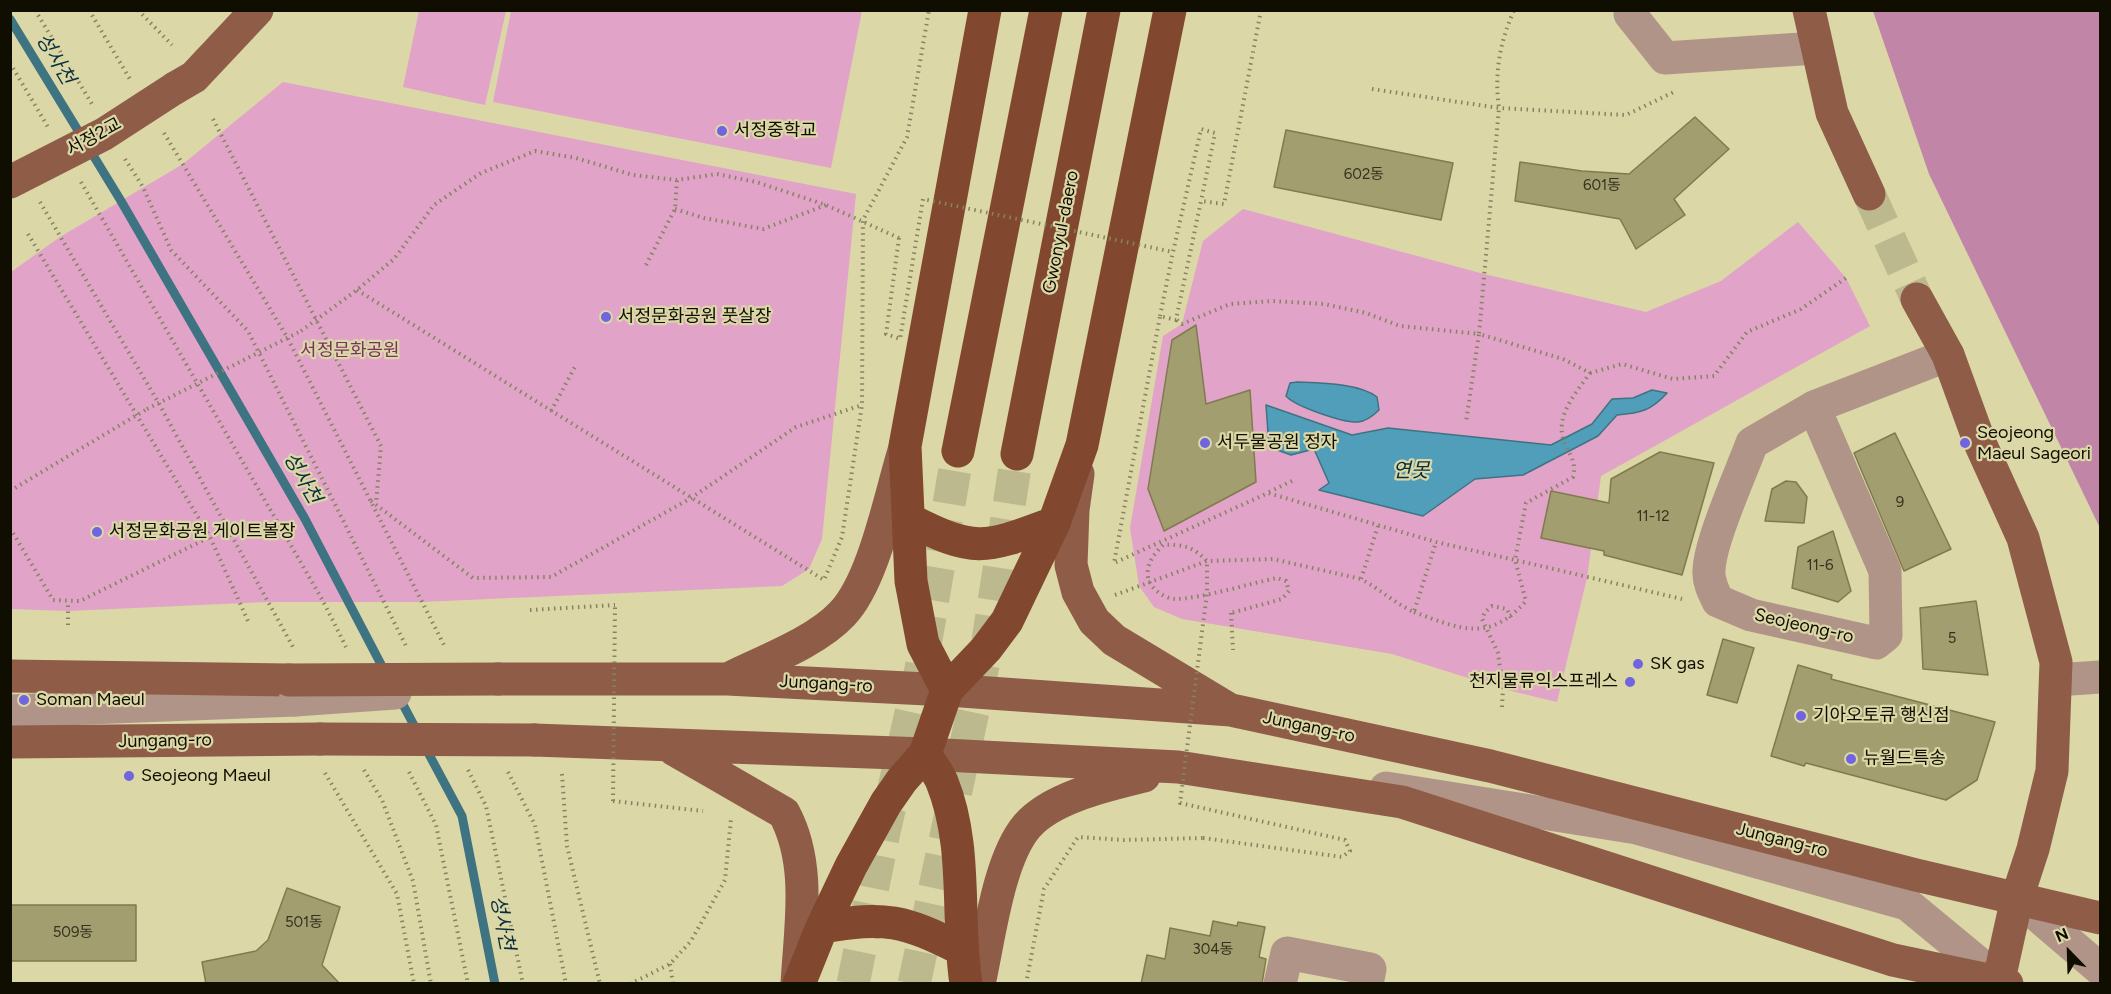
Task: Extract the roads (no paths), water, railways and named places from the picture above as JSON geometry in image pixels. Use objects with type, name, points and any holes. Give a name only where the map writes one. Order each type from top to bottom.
[{"type":"highway","points":[[947,690],[923,644],[911,581],[905,446],[985,10]]},
{"type":"highway","points":[[958,451],[1046,10]]},
{"type":"highway","name":"Gwonyul-daero","points":[[1017,454],[1104,10]]},
{"type":"highway","points":[[798,984],[822,927],[886,803],[902,780],[925,754],[947,690],[986,649],[1007,621],[1054,523],[1082,445],[1170,10]]},
{"type":"highway","points":[[910,520],[962,543],[982,545],[1003,542],[1054,523]]},
{"type":"highway","points":[[925,754],[941,781],[959,856],[961,949],[966,984]]},
{"type":"highway","points":[[822,927],[875,920],[898,923],[919,928],[961,949]]},
{"type":"main road","name":"서정2교","points":[[10,182],[104,134],[194,77],[257,10]]},
{"type":"main road","points":[[1809,10],[1832,113],[1869,194]]},
{"type":"main road","points":[[666,745],[925,754],[1182,768],[1402,802],[1893,960],[2002,983],[2017,898],[2033,849],[2052,771],[2056,662],[2023,538],[1980,443],[1948,355],[1917,299]]},
{"type":"main road","points":[[1082,445],[1073,510],[1071,565],[1078,592],[1094,621],[1114,640],[1231,710]]},
{"type":"main road","points":[[727,679],[812,637],[842,615],[853,600],[867,570],[905,446]]},
{"type":"main road","points":[[10,676],[293,677]]},
{"type":"main road","name":"Jungang-ro","points":[[293,677],[498,682],[727,679],[947,690],[1231,710],[1490,766],[1916,875],[2100,918]]},
{"type":"main road","name":"Jungang-ro","points":[[10,742],[320,739],[534,740],[666,745]]},
{"type":"main road","points":[[666,745],[784,813],[798,846],[802,870],[798,984]]},
{"type":"main road","points":[[979,984],[1008,859],[1028,824],[1088,790],[1182,768]]},
{"type":"street","points":[[1630,14],[1665,58],[1765,49],[1816,48]]},
{"type":"street","points":[[1814,407],[1948,355]]},
{"type":"street","name":"Seojeong-ro","points":[[1814,407],[1885,571],[1886,635],[1876,643],[1751,615],[1718,601],[1711,586],[1709,569],[1717,538],[1752,443],[1814,407]]},
{"type":"street","points":[[10,711],[293,677]]},
{"type":"street","points":[[2056,680],[2100,677]]},
{"type":"street","points":[[1182,768],[1406,790],[1637,828],[1907,904],[2002,983]]},
{"type":"street","points":[[2017,898],[2100,969]]},
{"type":"street","points":[[1280,984],[1287,953],[1370,969],[1367,984]]},
{"type":"water","points":[[1290,383],[1350,386],[1369,392],[1377,397],[1379,410],[1370,418],[1358,422],[1320,413],[1286,396]]},
{"type":"water","name":"연못","points":[[1652,390],[1667,393],[1656,404],[1645,410],[1617,415],[1598,436],[1523,475],[1475,479],[1423,516],[1319,490],[1329,483],[1314,449],[1291,455],[1269,447],[1266,405],[1352,435],[1388,428],[1551,445],[1592,424],[1612,399],[1633,398]]},
{"type":"waterway","name":"성사천","points":[[10,19],[121,201],[305,519],[385,672]]},
{"type":"waterway","name":"성사천","points":[[399,697],[418,733]]},
{"type":"waterway","name":"성사천","points":[[424,745],[462,816],[495,984]]},
{"type":"tunnel","points":[[1869,194],[1917,299]]},
{"type":"tunnel","points":[[853,984],[921,669],[958,451]]},
{"type":"tunnel","points":[[914,984],[987,647],[1017,454]]},
{"type":"place","name":"서정중학교","points":[[722,131]]},
{"type":"place","name":"서정문화공원 풋살장","points":[[606,317]]},
{"type":"place","name":"서두물공원 정자","points":[[1205,443]]},
{"type":"place","name":"Seojeong Maeul Sageori","points":[[1965,443]]},
{"type":"place","name":"서정문화공원 게이트볼장","points":[[97,532]]},
{"type":"place","name":"SK gas","points":[[1638,664]]},
{"type":"place","name":"천지물류익스프레스","points":[[1630,682]]},
{"type":"place","name":"Soman Maeul","points":[[24,700]]},
{"type":"place","name":"기아오토큐 행신점","points":[[1801,716]]},
{"type":"place","name":"뉴월드특송","points":[[1851,759]]},
{"type":"place","name":"Seojeong Maeul","points":[[129,776]]},
{"type":"park label","name":"서정문화공원","points":[[350,351]]}]
